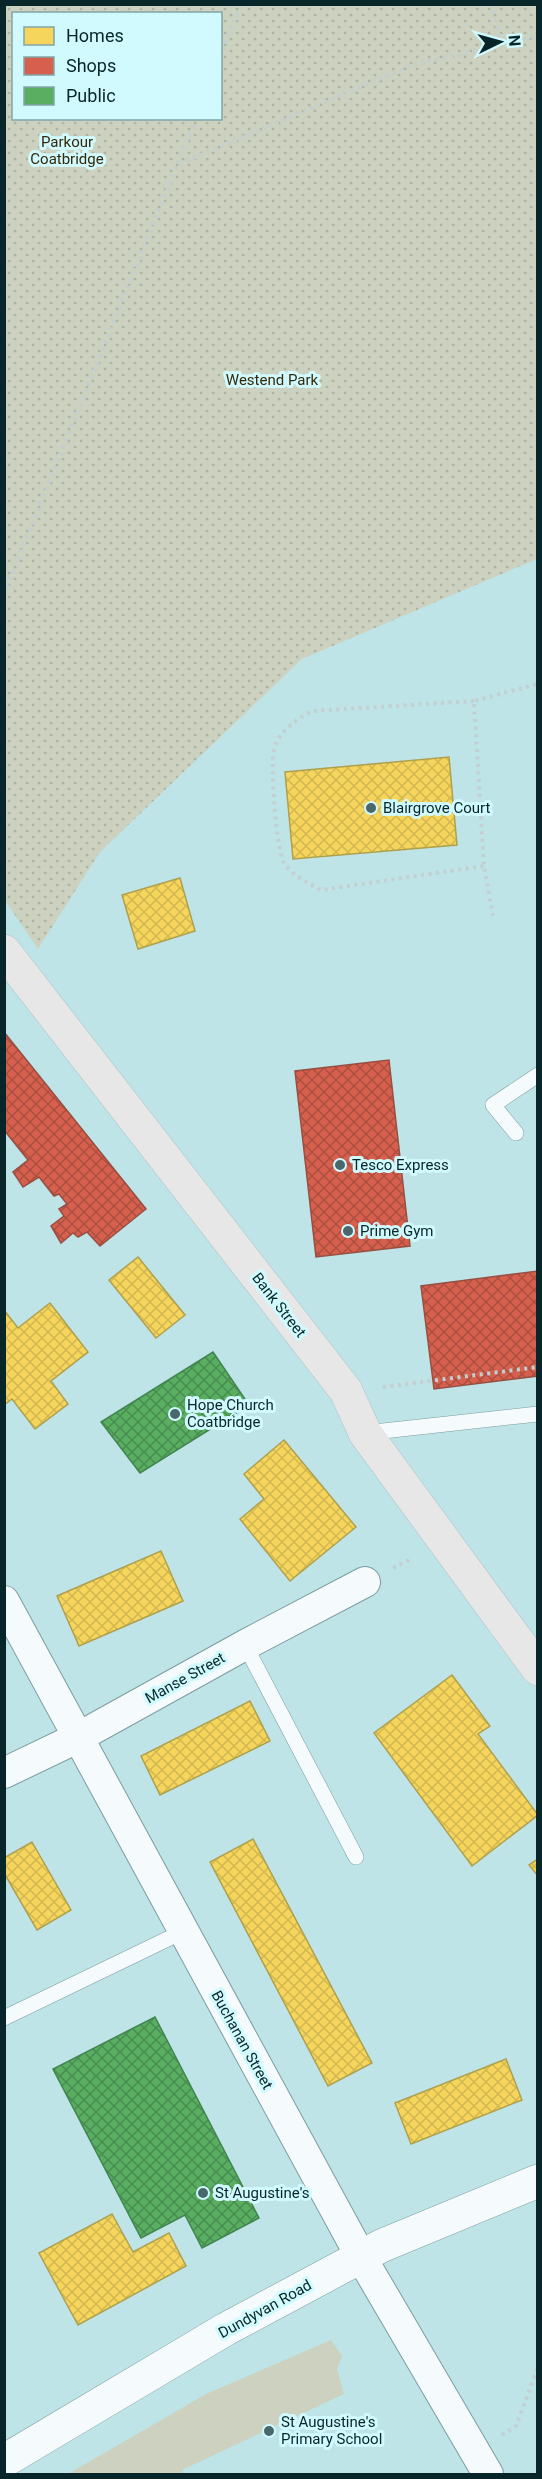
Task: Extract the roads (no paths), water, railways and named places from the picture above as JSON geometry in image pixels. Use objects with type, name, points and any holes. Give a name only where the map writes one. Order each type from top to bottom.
[{"type":"main road","name":"Bank Street","points":[[4,951],[346,1391],[365,1433],[535,1661]]},
{"type":"main road","name":"Dundyvan Road","points":[[4,2461],[226,2329],[360,2257],[381,2246],[537,2181]]},
{"type":"street","name":"Manse Street","points":[[4,1773],[77,1738],[365,1582]]},
{"type":"street","name":"Buchanan Street","points":[[4,1601],[360,2257],[480,2463]]},
{"type":"lane","points":[[516,1133],[493,1104],[537,1075]]},
{"type":"lane","points":[[365,1433],[537,1414]]},
{"type":"lane","points":[[245,1645],[356,1857]]},
{"type":"lane","points":[[4,2018],[182,1932]]},
{"type":"place","name":"Blairgrove Court","points":[[371,808]]},
{"type":"place","name":"Tesco Express","points":[[340,1165]]},
{"type":"place","name":"Prime Gym","points":[[348,1231]]},
{"type":"place","name":"Hope Church Coatbridge","points":[[175,1414]]},
{"type":"place","name":"St Augustine's","points":[[203,2193]]},
{"type":"place","name":"St Augustine's Primary School","points":[[269,2431]]},
{"type":"park label","name":"Parkour Coatbridge","points":[[67,150]]},
{"type":"park label","name":"Westend Park","points":[[272,380]]}]
